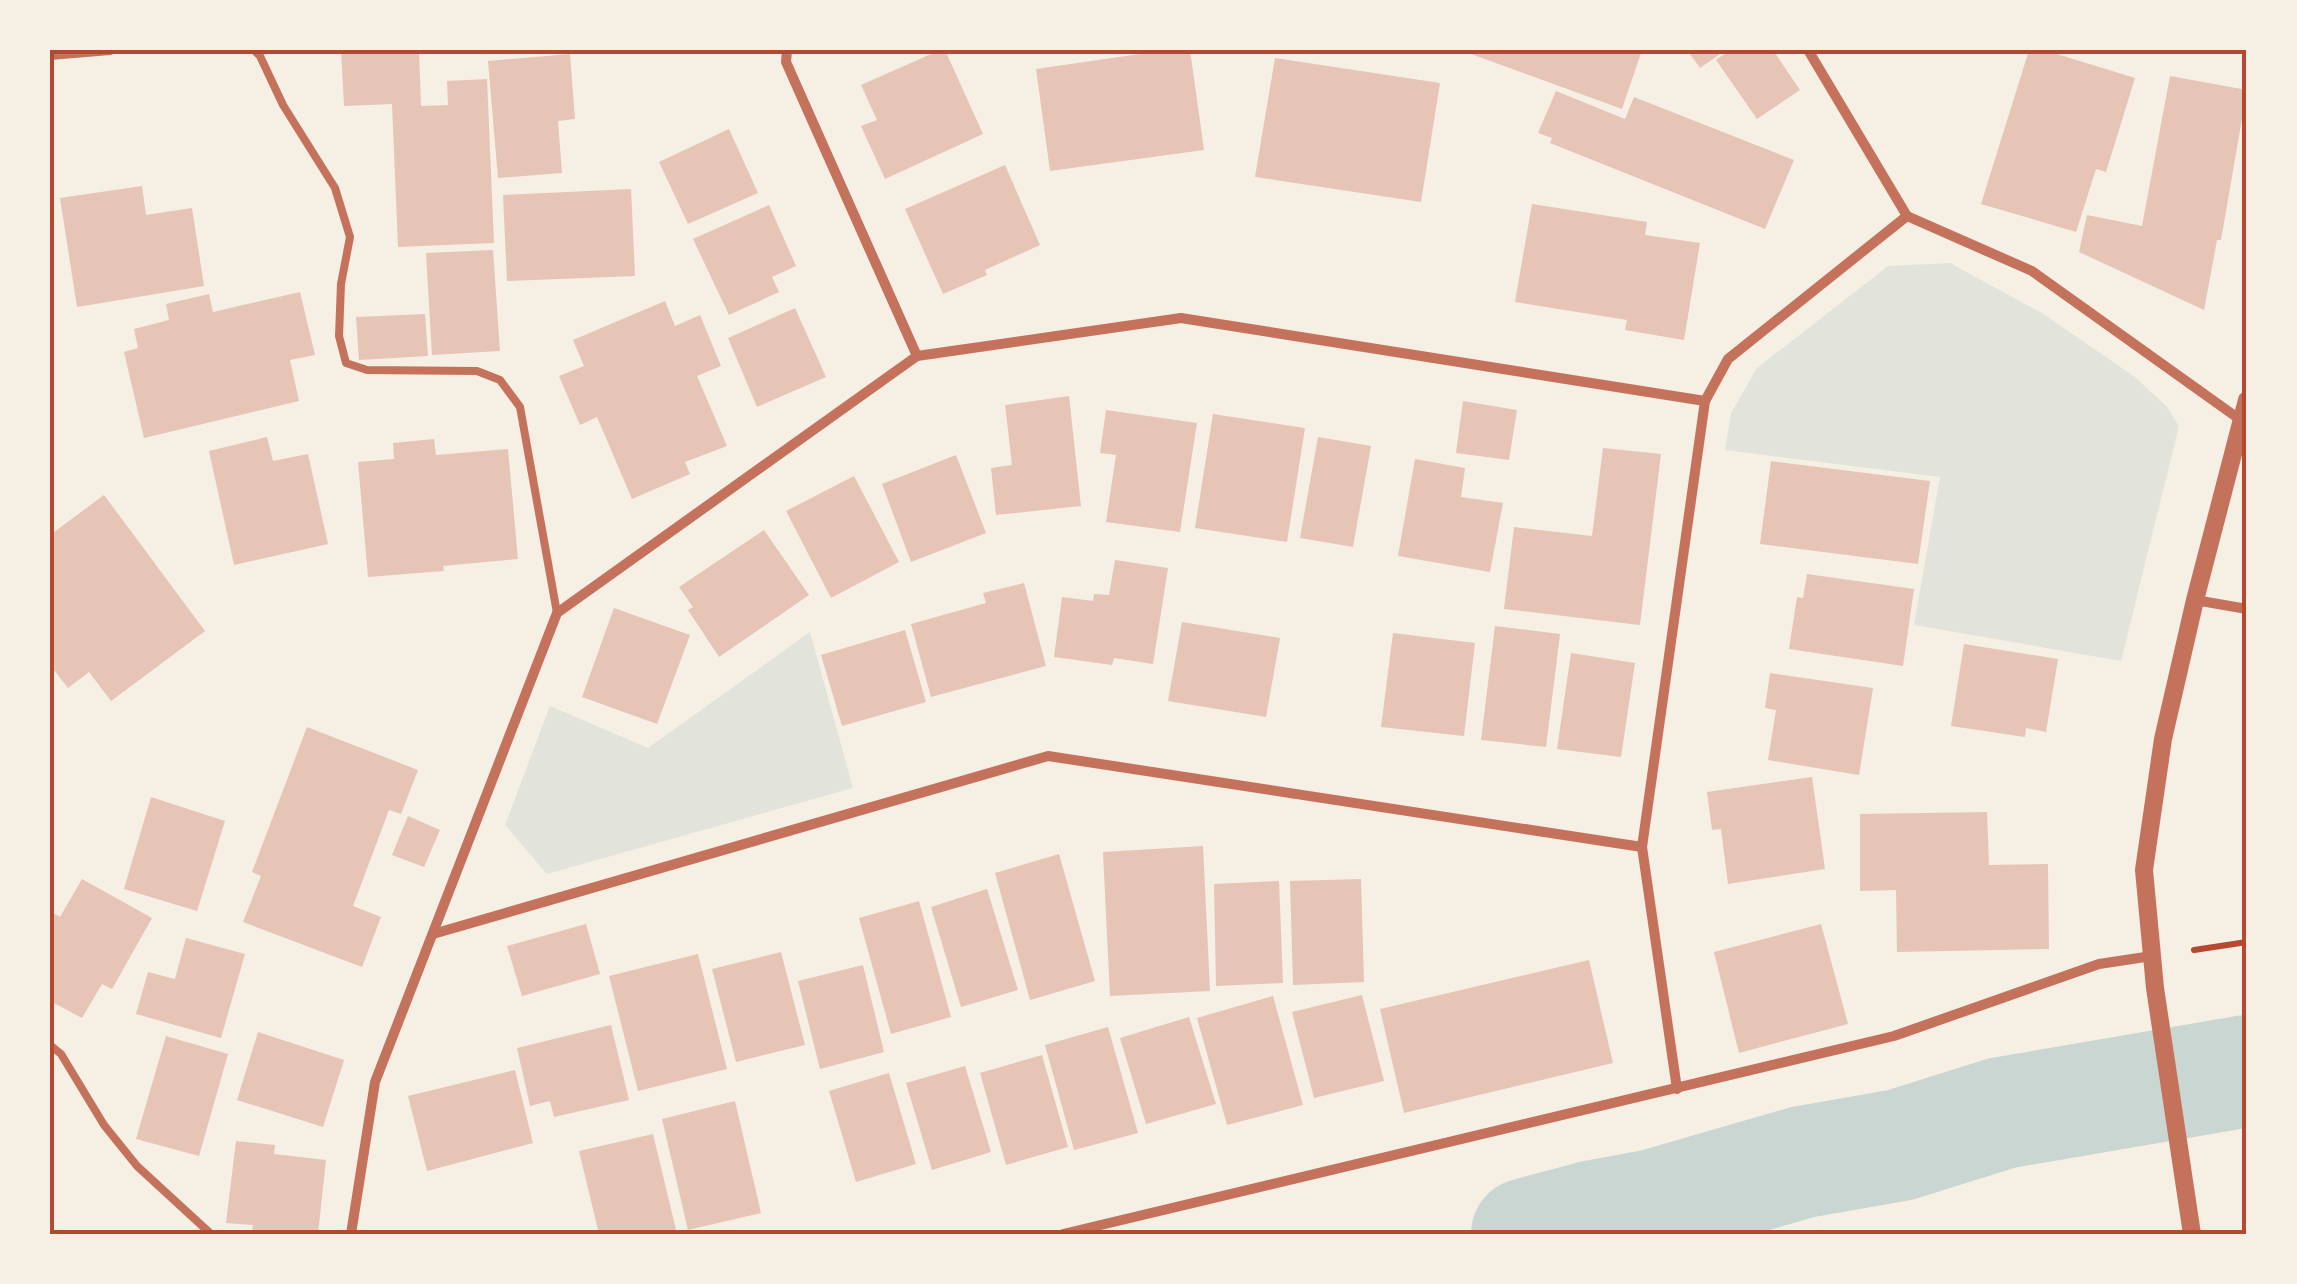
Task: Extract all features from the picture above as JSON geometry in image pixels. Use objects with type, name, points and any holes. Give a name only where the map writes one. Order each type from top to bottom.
[{"type":"street","points":[[50,55],[110,50]]},
{"type":"street","points":[[786,50],[786,62],[916,356]]},
{"type":"street","points":[[1808,50],[1906,216],[2032,271],[2242,421]]},
{"type":"street","points":[[1677,1089],[1642,847],[1705,402],[1728,358],[1906,216]]},
{"type":"street","points":[[352,1234],[375,1082],[558,613],[916,356],[1182,318],[1705,402]]},
{"type":"street","points":[[2192,1234],[2155,988],[2144,870],[2163,739],[2247,400]]},
{"type":"street","points":[[2195,600],[2247,609]]},
{"type":"street","points":[[433,934],[1048,756],[1642,847]]},
{"type":"street","points":[[1063,1234],[1894,1036],[2100,964],[2152,956]]},
{"type":"lane","points":[[254,50],[335,188],[350,238],[341,284],[339,336],[346,363],[368,370],[477,371],[500,380],[520,406],[558,613]]},
{"type":"lane","points":[[50,1045],[61,1054],[104,1125],[138,1166],[210,1234]]},
{"type":"path","points":[[2202,949],[2247,942]]},
{"type":"shaded area","points":[[1950,263],[2042,313],[2135,377],[2167,407],[2179,426],[2121,661],[1914,625],[1940,477],[1725,450],[1731,413],[1757,368],[1888,266]]},
{"type":"shaded area","points":[[810,632],[853,788],[547,874],[505,825],[550,706],[648,748]]},
{"type":"building","points":[[341,50],[419,50],[421,106],[448,105],[447,81],[487,79],[494,243],[398,247],[392,104],[344,106]]},
{"type":"building","points":[[945,50],[983,134],[885,179],[861,126],[877,120],[861,85]]},
{"type":"building","points":[[1190,50],[1204,150],[1050,171],[1036,69]]},
{"type":"building","points":[[1472,50],[1642,50],[1622,109],[1471,54]]},
{"type":"building","points":[[1687,50],[1726,50],[1700,68]]},
{"type":"building","points":[[1730,50],[1773,50],[1800,90],[1757,119],[1716,60]]},
{"type":"building","points":[[2029,50],[2044,50],[2135,78],[2106,172],[2096,169],[2076,232],[1981,204]]},
{"type":"building","points":[[570,54],[575,119],[558,121],[562,173],[498,178],[488,61]]},
{"type":"building","points":[[1275,58],[1440,83],[1421,202],[1255,177]]},
{"type":"building","points":[[2170,76],[2247,90],[2221,240],[2217,240],[2204,310],[2079,252],[2087,215],[2142,226]]},
{"type":"building","points":[[1556,91],[1625,119],[1634,97],[1794,160],[1765,229],[1550,143],[1552,138],[1538,133]]},
{"type":"building","points":[[729,129],[758,193],[688,224],[659,162]]},
{"type":"building","points":[[1005,165],[1040,245],[943,294],[905,209]]},
{"type":"building","points":[[142,186],[146,215],[192,208],[204,286],[77,307],[60,198]]},
{"type":"building","points":[[631,189],[635,276],[507,281],[503,195]]},
{"type":"building","points":[[1532,204],[1647,222],[1645,235],[1700,243],[1684,340],[1625,330],[1627,320],[1515,302]]},
{"type":"building","points":[[769,205],[796,266],[772,277],[779,292],[729,315],[693,239]]},
{"type":"building","points":[[493,250],[500,351],[432,355],[426,253]]},
{"type":"building","points":[[300,292],[315,355],[290,360],[299,401],[144,438],[124,352],[138,348],[134,329],[169,320],[166,304],[209,294],[213,312]]},
{"type":"building","points":[[665,301],[675,326],[700,315],[721,366],[697,376],[727,446],[685,462],[690,474],[632,499],[597,417],[580,425],[559,376],[584,366],[573,340]]},
{"type":"building","points":[[795,308],[826,377],[757,407],[728,338]]},
{"type":"building","points":[[425,314],[428,356],[359,360],[356,317]]},
{"type":"building","points":[[1069,396],[1081,506],[996,515],[991,468],[1012,465],[1005,405]]},
{"type":"building","points":[[1463,401],[1517,410],[1509,460],[1456,453]]},
{"type":"building","points":[[1106,410],[1197,423],[1180,532],[1106,522],[1116,455],[1100,453]]},
{"type":"building","points":[[1213,414],[1305,428],[1287,542],[1195,528]]},
{"type":"building","points":[[267,437],[273,461],[308,454],[328,544],[234,565],[209,451]]},
{"type":"building","points":[[1318,437],[1371,446],[1353,547],[1300,538]]},
{"type":"building","points":[[434,439],[436,455],[508,449],[518,559],[443,566],[444,571],[368,577],[358,462],[394,459],[393,443]]},
{"type":"building","points":[[1603,448],[1661,454],[1640,625],[1504,609],[1514,527],[1592,536]]},
{"type":"building","points":[[956,455],[986,533],[911,562],[882,484]]},
{"type":"building","points":[[1415,459],[1465,468],[1461,497],[1503,503],[1490,572],[1398,556]]},
{"type":"building","points":[[1771,461],[1930,481],[1918,564],[1760,544]]},
{"type":"building","points":[[854,476],[899,562],[831,598],[786,511]]},
{"type":"building","points":[[104,495],[205,631],[111,701],[89,672],[68,688],[50,665],[50,535]]},
{"type":"building","points":[[764,530],[809,595],[719,657],[688,610],[693,607],[679,587]]},
{"type":"building","points":[[1115,560],[1168,568],[1153,664],[1114,658],[1112,665],[1054,657],[1062,597],[1093,601],[1094,594],[1109,595]]},
{"type":"building","points":[[1807,574],[1914,589],[1903,666],[1789,649],[1797,597],[1803,598]]},
{"type":"building","points":[[1024,583],[1046,666],[931,697],[911,624],[986,603],[983,593]]},
{"type":"building","points":[[614,608],[690,635],[657,724],[582,697]]},
{"type":"building","points":[[1182,622],[1280,638],[1266,717],[1168,701]]},
{"type":"building","points":[[1495,626],[1560,634],[1546,747],[1481,740]]},
{"type":"building","points":[[905,630],[926,702],[842,726],[821,655]]},
{"type":"building","points":[[1393,633],[1475,643],[1464,736],[1381,727]]},
{"type":"building","points":[[1964,644],[2058,659],[2046,732],[2026,728],[2025,737],[1951,726]]},
{"type":"building","points":[[1571,653],[1635,663],[1621,757],[1557,749]]},
{"type":"building","points":[[1770,673],[1873,688],[1859,775],[1768,760],[1776,710],[1765,708]]},
{"type":"building","points":[[307,727],[418,770],[401,814],[389,810],[353,906],[381,917],[362,967],[243,922],[261,876],[252,872]]},
{"type":"building","points":[[1812,777],[1825,869],[1728,884],[1721,829],[1712,830],[1707,792]]},
{"type":"building","points":[[151,797],[225,821],[197,911],[124,889]]},
{"type":"building","points":[[1987,812],[1989,865],[2048,864],[2049,949],[1897,952],[1896,890],[1860,891],[1860,814]]},
{"type":"building","points":[[408,816],[440,830],[424,867],[392,855]]},
{"type":"building","points":[[1203,846],[1210,991],[1110,996],[1103,852]]},
{"type":"building","points":[[1059,854],[1095,981],[1030,1000],[995,873]]},
{"type":"building","points":[[82,879],[152,918],[112,989],[102,984],[82,1018],[50,1001],[50,911],[60,917]]},
{"type":"building","points":[[1361,879],[1364,982],[1293,985],[1290,881]]},
{"type":"building","points":[[1279,881],[1283,983],[1216,986],[1214,884]]},
{"type":"building","points":[[987,889],[1018,990],[961,1007],[931,907]]},
{"type":"building","points":[[919,901],[951,1017],[891,1034],[859,918]]},
{"type":"building","points":[[586,924],[600,974],[522,996],[507,946]]},
{"type":"building","points":[[1821,924],[1848,1024],[1739,1053],[1714,952]]},
{"type":"building","points":[[186,938],[245,954],[221,1038],[136,1014],[148,972],[175,979]]},
{"type":"building","points":[[781,952],[805,1045],[736,1062],[712,969]]},
{"type":"building","points":[[698,954],[727,1069],[638,1091],[609,976]]},
{"type":"building","points":[[1589,960],[1613,1063],[1404,1113],[1380,1009]]},
{"type":"building","points":[[863,965],[884,1052],[820,1069],[798,981]]},
{"type":"building","points":[[1362,995],[1384,1081],[1314,1098],[1292,1012]]},
{"type":"building","points":[[1273,996],[1303,1105],[1227,1125],[1197,1018]]},
{"type":"building","points":[[1189,1017],[1216,1104],[1146,1124],[1120,1038]]},
{"type":"building","points":[[611,1025],[629,1100],[554,1117],[550,1101],[530,1106],[517,1048]]},
{"type":"building","points":[[1108,1027],[1138,1133],[1074,1150],[1045,1045]]},
{"type":"building","points":[[258,1032],[344,1060],[323,1127],[237,1100]]},
{"type":"building","points":[[166,1036],[228,1054],[199,1156],[136,1139]]},
{"type":"building","points":[[1042,1055],[1068,1147],[1006,1165],[980,1073]]},
{"type":"building","points":[[965,1066],[991,1152],[932,1170],[906,1083]]},
{"type":"building","points":[[515,1070],[533,1143],[427,1171],[408,1096]]},
{"type":"building","points":[[889,1073],[916,1164],[856,1182],[829,1091]]},
{"type":"building","points":[[735,1101],[761,1213],[688,1230],[662,1119]]},
{"type":"building","points":[[653,1134],[677,1234],[599,1234],[579,1151]]},
{"type":"building","points":[[236,1141],[275,1145],[274,1154],[326,1160],[318,1234],[252,1234],[253,1225],[226,1223]]},
{"type":"waterway","points":[[1527,1234],[1654,1205],[1803,1162],[1900,1145],[2002,1113],[2247,1071]]}]
